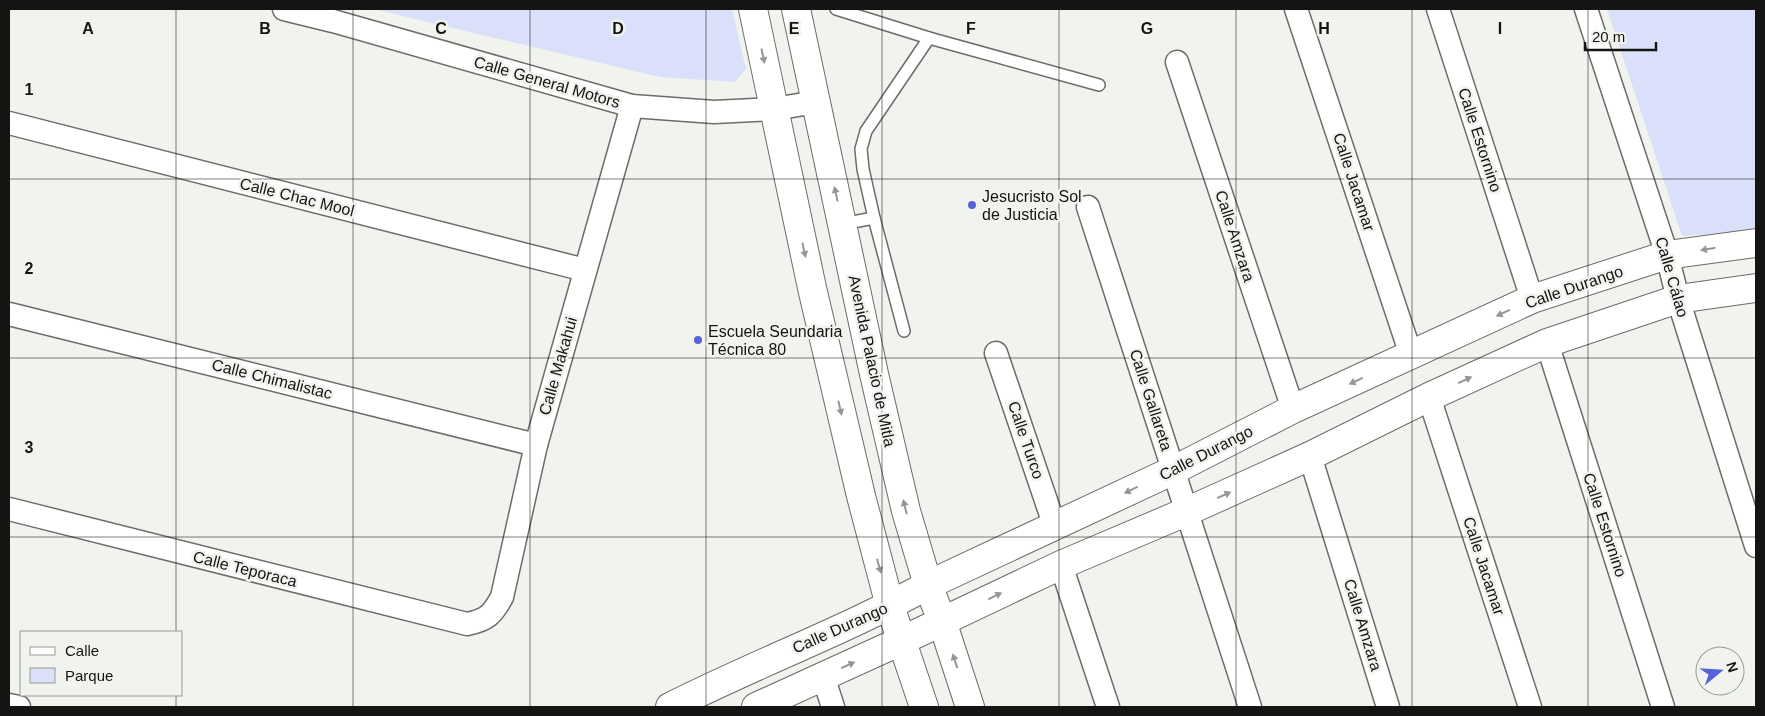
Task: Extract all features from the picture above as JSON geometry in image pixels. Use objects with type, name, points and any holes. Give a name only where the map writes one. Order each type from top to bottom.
[{"type":"main road","points":[[753,9],[812,288],[861,496],[890,606],[924,707]]},
{"type":"main road","name":"Avenida Palacio de Mitla","points":[[796,9],[891,451],[906,511],[928,585],[942,621],[970,707]]},
{"type":"main road","name":"Calle Durango","points":[[670,707],[724,680],[890,606],[928,585],[1174,470],[1293,410],[1532,300],[1667,255],[1756,243]]},
{"type":"main road","points":[[756,707],[1061,565],[1310,456],[1429,397],[1547,343],[1678,299],[1756,288]]},
{"type":"street","name":"Calle General Motors","points":[[284,9],[335,15],[632,106],[714,112],[774,109],[816,102]]},
{"type":"street","name":"Calle Jacamar","points":[[1296,9],[1412,355]]},
{"type":"street","name":"Calle Estornino","points":[[1438,9],[1532,300]]},
{"type":"street","name":"Calle Cálao","points":[[1586,9],[1667,255],[1678,299],[1756,546]]},
{"type":"street","name":"Calle Amzara","points":[[1177,62],[1293,410]]},
{"type":"street","name":"Calle Makahui","points":[[482,621],[494,612],[502,597],[536,445],[632,106]]},
{"type":"street","name":"Calle Chac Mool","points":[[9,123],[585,270]]},
{"type":"street","name":"Calle Gallareta","points":[[1088,207],[1250,707]]},
{"type":"street","name":"Calle Chimalistac","points":[[9,314],[536,445]]},
{"type":"street","name":"Calle Estornino","points":[[1547,343],[1663,707]]},
{"type":"street","name":"Calle Turco","points":[[996,353],[1055,527]]},
{"type":"street","name":"Calle Jacamar","points":[[1429,397],[1530,707]]},
{"type":"street","name":"Calle Amzara","points":[[1310,456],[1388,707]]},
{"type":"street","name":"Calle Teporaca","points":[[9,509],[467,624],[482,621]]},
{"type":"street","points":[[1061,565],[1108,707]]},
{"type":"street","points":[[823,676],[833,707]]},
{"type":"street","points":[[9,705],[19,707]]},
{"type":"lane","points":[[836,9],[929,38],[1099,85]]},
{"type":"lane","points":[[904,331],[874,218],[863,169],[861,148],[866,131],[929,38]]},
{"type":"lane","points":[[842,224],[874,218]]},
{"type":"green space","points":[[373,9],[732,9],[746,69],[735,82],[660,77]]},
{"type":"green space","points":[[1607,9],[1756,9],[1756,231],[1682,236]]},
{"type":"place","name":"Jesucristo Sol de Justicia","points":[[972,205]]},
{"type":"place","name":"Escuela Seundaria Técnica 80","points":[[698,340]]}]
